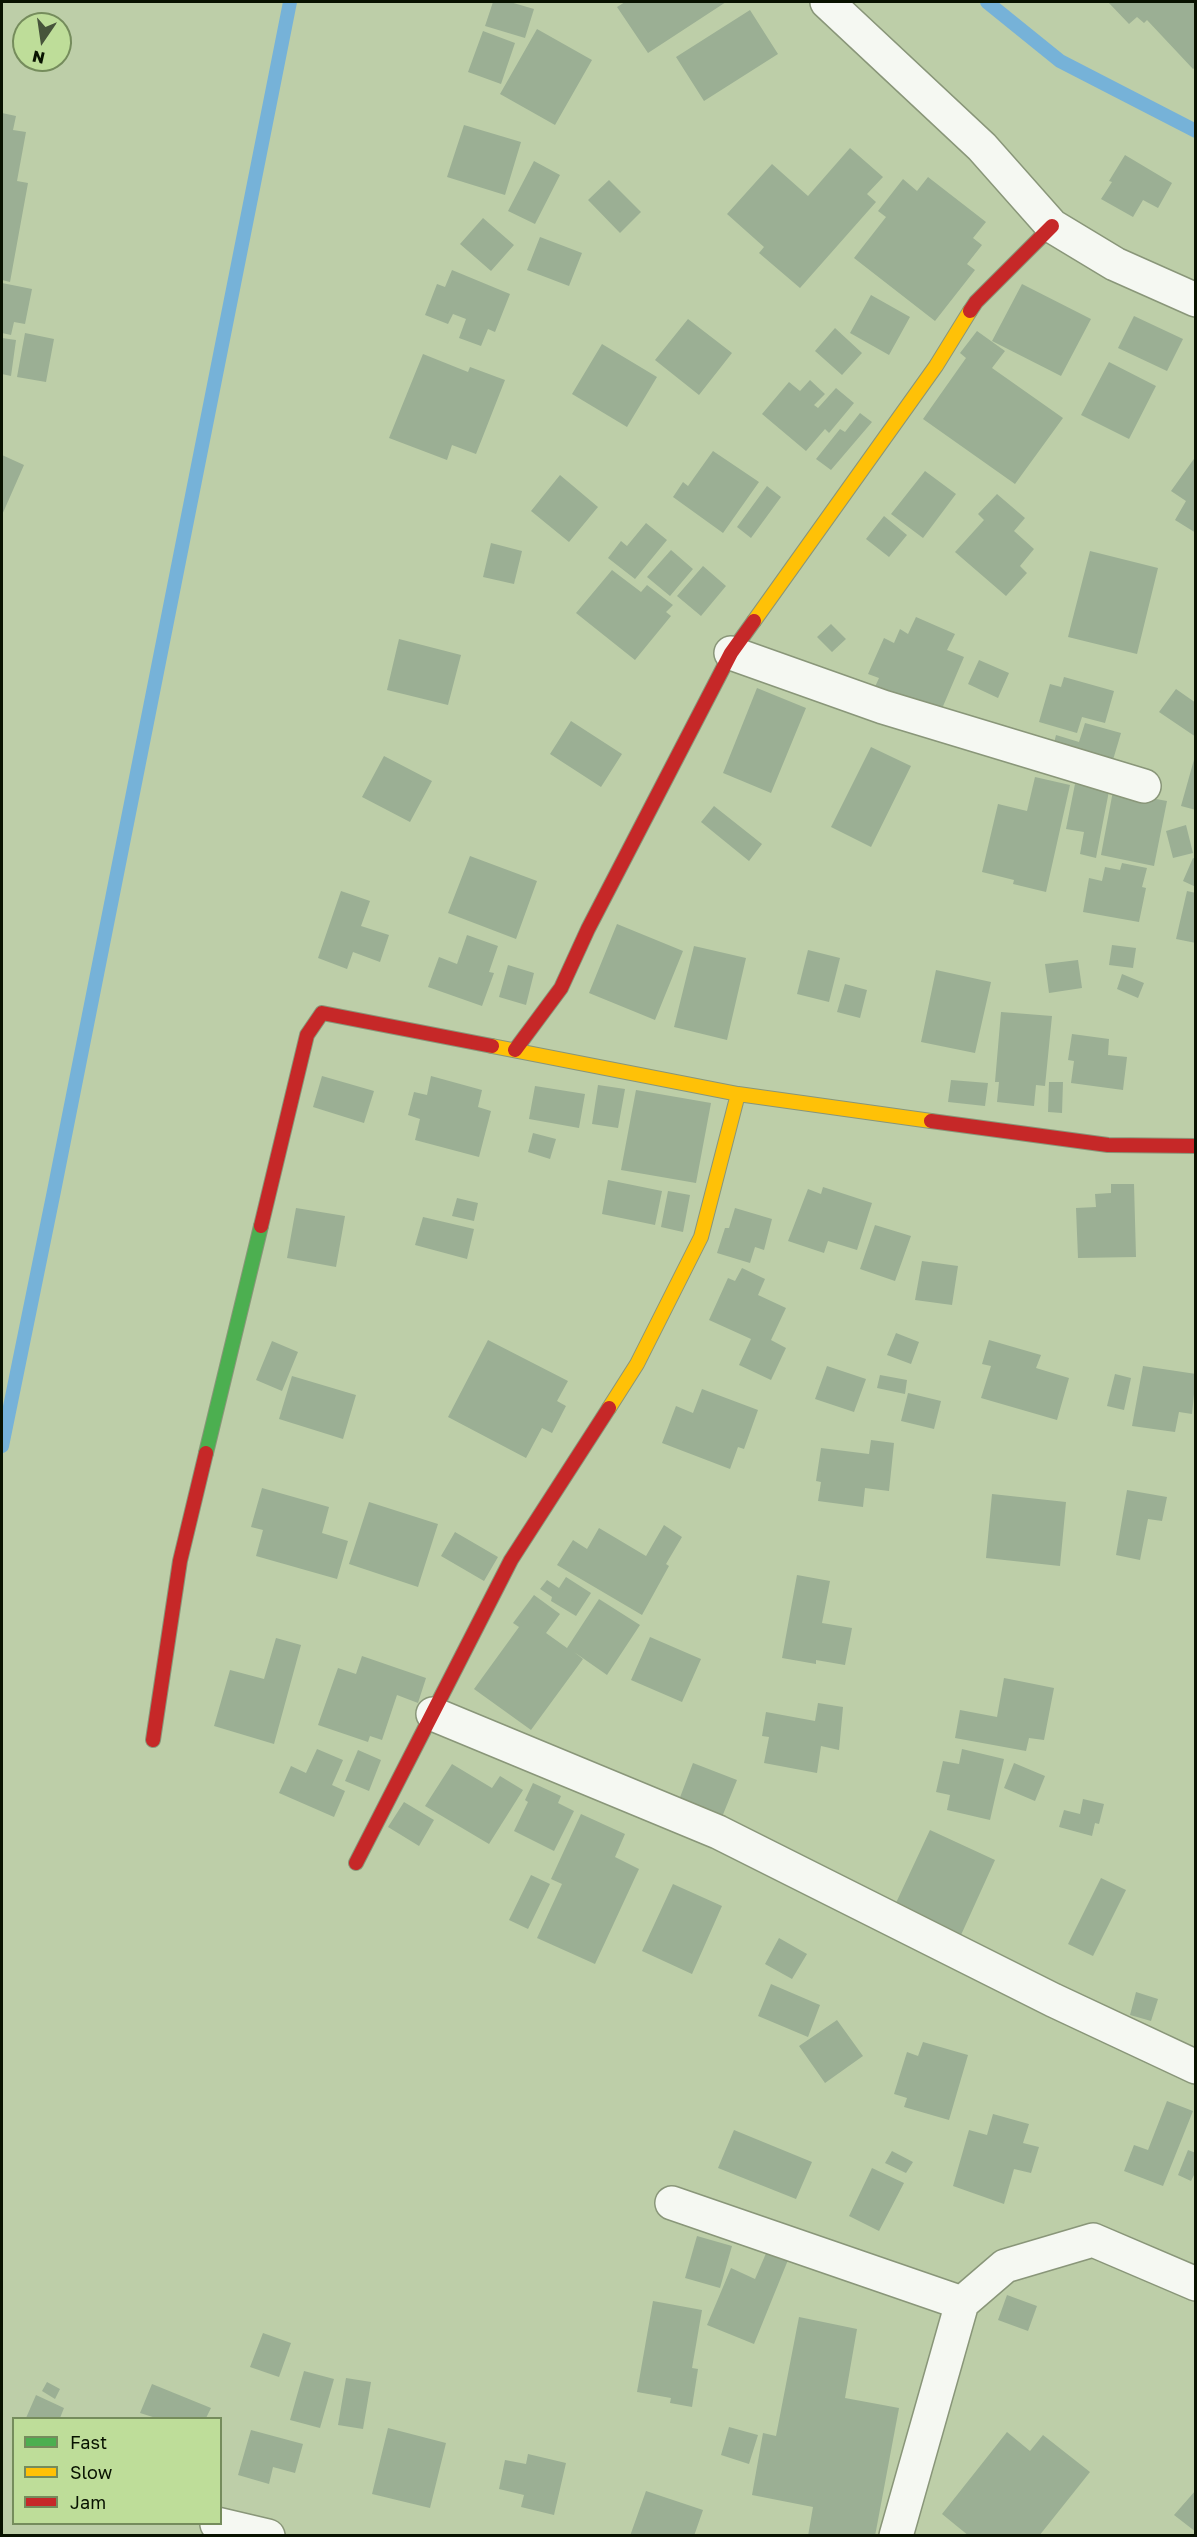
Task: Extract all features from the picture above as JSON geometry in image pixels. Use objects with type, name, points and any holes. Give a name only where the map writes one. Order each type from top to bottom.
[{"type":"street","points":[[827,2],[982,147],[1052,226],[1115,264],[1196,300]]},
{"type":"street","points":[[515,1050],[561,988],[588,929],[731,653],[936,366],[976,302],[1052,226]]},
{"type":"street","points":[[731,653],[883,707],[1144,786]]},
{"type":"street","points":[[153,1740],[180,1561],[307,1035],[322,1013],[738,1094],[1108,1145],[1196,1146]]},
{"type":"street","points":[[356,1863],[511,1560],[637,1364],[701,1237],[738,1094]]},
{"type":"street","points":[[433,1714],[718,1832],[1053,2000],[1196,2067]]},
{"type":"street","points":[[672,2203],[962,2303]]},
{"type":"street","points":[[896,2535],[962,2303],[1005,2266],[1093,2240],[1196,2284]]},
{"type":"street","points":[[222,2524],[268,2535]]},
{"type":"building","points":[[493,2],[510,2],[534,9],[525,38],[485,26]]},
{"type":"building","points":[[625,2],[726,2],[648,53],[617,7]]},
{"type":"building","points":[[1108,2],[1196,2],[1196,67],[1193,69],[1147,20],[1144,23],[1137,17],[1129,24]]},
{"type":"building","points":[[750,10],[778,54],[704,101],[676,57]]},
{"type":"building","points":[[537,29],[592,60],[555,125],[500,94]]},
{"type":"building","points":[[483,31],[515,43],[501,84],[468,72]]},
{"type":"building","points":[[2,113],[16,116],[13,130],[26,132],[17,181],[28,183],[10,282],[2,280]]},
{"type":"building","points":[[464,125],[521,142],[505,195],[447,177]]},
{"type":"building","points":[[850,148],[883,177],[867,194],[876,202],[800,288],[759,253],[764,247],[727,214],[772,164],[808,196]]},
{"type":"building","points":[[1125,155],[1172,183],[1158,208],[1143,200],[1133,217],[1101,199]]},
{"type":"building","points":[[534,161],[560,175],[535,224],[508,211]]},
{"type":"building","points":[[928,177],[986,222],[973,238],[982,245],[967,264],[975,270],[935,321],[854,258],[886,217],[878,211],[903,179],[917,191]]},
{"type":"building","points":[[609,180],[641,212],[620,233],[588,200]]},
{"type":"building","points":[[483,218],[514,245],[491,271],[460,244]]},
{"type":"building","points":[[540,237],[582,253],[569,286],[527,270]]},
{"type":"building","points":[[452,270],[510,294],[495,332],[488,329],[481,346],[459,338],[466,319],[453,314],[448,324],[425,315],[437,284],[445,287]]},
{"type":"building","points":[[2,283],[32,289],[25,324],[14,322],[11,335],[2,333]]},
{"type":"building","points":[[1022,284],[1091,319],[1061,376],[992,341]]},
{"type":"building","points":[[871,295],[910,317],[889,355],[850,333]]},
{"type":"building","points":[[1134,316],[1183,339],[1167,371],[1118,348]]},
{"type":"building","points":[[688,319],[732,353],[699,395],[655,360]]},
{"type":"building","points":[[835,328],[862,353],[842,375],[815,351]]},
{"type":"building","points":[[977,331],[1005,351],[992,368],[1063,418],[1015,484],[923,419],[966,358],[960,353]]},
{"type":"building","points":[[25,333],[54,339],[46,382],[17,377]]},
{"type":"building","points":[[2,338],[16,340],[11,376],[2,374]]},
{"type":"building","points":[[602,344],[657,377],[627,427],[572,394]]},
{"type":"building","points":[[423,354],[468,372],[470,367],[505,380],[476,454],[452,445],[447,460],[389,438]]},
{"type":"building","points":[[1109,362],[1156,386],[1129,439],[1081,415]]},
{"type":"building","points":[[810,380],[825,394],[814,405],[818,408],[836,388],[854,403],[829,433],[825,429],[806,451],[762,414],[789,382],[800,391]]},
{"type":"building","points":[[860,413],[872,422],[831,470],[816,459],[840,429],[845,432]]},
{"type":"building","points":[[713,451],[759,482],[723,533],[673,497],[683,482],[688,486]]},
{"type":"building","points":[[2,455],[24,465],[2,515]]},
{"type":"building","points":[[1196,456],[1196,533],[1175,520],[1186,501],[1171,491]]},
{"type":"building","points":[[925,471],[956,494],[923,538],[891,514]]},
{"type":"building","points":[[560,475],[598,507],[569,542],[531,511]]},
{"type":"building","points":[[767,486],[781,497],[751,538],[737,527]]},
{"type":"building","points":[[997,494],[1025,518],[1014,531],[1034,549],[1020,566],[1027,573],[1006,596],[955,552],[984,520],[978,514]]},
{"type":"building","points":[[884,516],[907,535],[889,557],[866,539]]},
{"type":"building","points":[[646,523],[667,540],[635,579],[608,558],[621,541],[627,546]]},
{"type":"building","points":[[491,543],[522,551],[514,584],[483,577]]},
{"type":"building","points":[[671,550],[693,569],[670,596],[647,577]]},
{"type":"building","points":[[1090,551],[1158,568],[1137,654],[1068,637]]},
{"type":"building","points":[[703,566],[726,586],[701,616],[677,596]]},
{"type":"building","points":[[612,570],[641,592],[647,585],[673,605],[666,612],[671,616],[635,660],[576,613]]},
{"type":"building","points":[[916,617],[955,634],[947,650],[964,657],[938,718],[874,689],[879,678],[868,674],[884,638],[894,643],[900,629],[908,634]]},
{"type":"building","points":[[831,624],[846,639],[832,652],[817,637]]},
{"type":"building","points":[[399,639],[461,655],[448,705],[387,690]]},
{"type":"building","points":[[979,660],[1009,673],[998,698],[968,684]]},
{"type":"building","points":[[1064,677],[1114,691],[1105,723],[1082,717],[1077,733],[1039,722],[1050,684],[1061,687]]},
{"type":"building","points":[[757,688],[806,708],[771,793],[723,773]]},
{"type":"building","points":[[1176,689],[1196,703],[1196,737],[1159,712]]},
{"type":"building","points":[[571,721],[622,754],[601,787],[550,754]]},
{"type":"building","points":[[1085,723],[1121,733],[1110,770],[1052,751],[1056,735],[1079,742]]},
{"type":"building","points":[[871,747],[911,766],[871,847],[831,827]]},
{"type":"building","points":[[384,756],[432,781],[410,822],[362,797]]},
{"type":"building","points":[[1196,756],[1196,810],[1181,806]]},
{"type":"building","points":[[1035,777],[1070,785],[1046,892],[1013,884],[1014,880],[982,872],[998,804],[1027,811]]},
{"type":"building","points":[[1075,784],[1109,791],[1096,858],[1080,854],[1084,832],[1066,829]]},
{"type":"building","points":[[1113,791],[1167,801],[1154,866],[1101,855]]},
{"type":"building","points":[[714,806],[762,844],[749,861],[701,822]]},
{"type":"building","points":[[1186,825],[1193,853],[1173,858],[1166,831]]},
{"type":"building","points":[[470,856],[537,881],[516,939],[448,913]]},
{"type":"building","points":[[1193,858],[1196,859],[1196,887],[1183,881]]},
{"type":"building","points":[[1122,863],[1147,868],[1142,887],[1146,888],[1139,922],[1083,912],[1089,878],[1102,881],[1105,867],[1120,870]]},
{"type":"building","points":[[341,891],[370,901],[361,926],[389,935],[380,962],[353,952],[347,969],[318,958]]},
{"type":"building","points":[[1187,891],[1196,893],[1196,943],[1176,939]]},
{"type":"building","points":[[617,924],[683,951],[655,1020],[589,993]]},
{"type":"building","points":[[467,935],[498,946],[489,972],[494,973],[482,1006],[428,987],[439,957],[457,964]]},
{"type":"building","points":[[1112,945],[1136,948],[1133,968],[1109,965]]},
{"type":"building","points":[[694,946],[746,958],[727,1040],[674,1027]]},
{"type":"building","points":[[808,950],[840,958],[829,1002],[797,994]]},
{"type":"building","points":[[1078,960],[1082,988],[1049,993],[1045,964]]},
{"type":"building","points":[[508,965],[534,973],[526,1005],[499,997]]},
{"type":"building","points":[[936,970],[991,982],[975,1053],[921,1042]]},
{"type":"building","points":[[1122,974],[1144,983],[1138,998],[1117,989]]},
{"type":"building","points":[[845,984],[867,990],[860,1018],[837,1012]]},
{"type":"building","points":[[1001,1012],[1052,1016],[1045,1086],[1036,1085],[1034,1106],[997,1102],[999,1082],[995,1082]]},
{"type":"building","points":[[1072,1034],[1109,1039],[1108,1055],[1127,1057],[1123,1090],[1071,1083],[1074,1061],[1068,1060]]},
{"type":"building","points":[[322,1076],[374,1091],[364,1123],[313,1107]]},
{"type":"building","points":[[431,1076],[482,1090],[478,1107],[491,1111],[479,1157],[415,1140],[420,1119],[408,1115],[414,1092],[427,1095]]},
{"type":"building","points":[[951,1080],[988,1083],[985,1106],[948,1102]]},
{"type":"building","points":[[1049,1082],[1063,1082],[1062,1113],[1048,1112]]},
{"type":"building","points":[[598,1085],[625,1089],[618,1128],[592,1124]]},
{"type":"building","points":[[535,1086],[585,1094],[579,1128],[529,1119]]},
{"type":"building","points":[[636,1090],[711,1103],[696,1183],[621,1170]]},
{"type":"building","points":[[533,1133],[556,1139],[550,1159],[528,1152]]},
{"type":"building","points":[[608,1180],[662,1191],[655,1225],[602,1214]]},
{"type":"building","points":[[1111,1184],[1134,1184],[1136,1257],[1078,1258],[1076,1208],[1096,1207],[1095,1194],[1111,1193]]},
{"type":"building","points":[[823,1187],[872,1203],[857,1250],[828,1241],[824,1253],[788,1241],[808,1189],[821,1194]]},
{"type":"building","points":[[668,1191],[690,1195],[683,1232],[661,1227]]},
{"type":"building","points":[[457,1198],[478,1203],[474,1221],[452,1216]]},
{"type":"building","points":[[296,1208],[345,1216],[336,1267],[287,1258]]},
{"type":"building","points":[[735,1208],[772,1219],[764,1250],[755,1247],[750,1263],[717,1253],[725,1228],[729,1228]]},
{"type":"building","points":[[423,1217],[474,1229],[467,1259],[415,1245]]},
{"type":"building","points":[[875,1225],[911,1236],[895,1281],[860,1269]]},
{"type":"building","points":[[922,1261],[958,1266],[952,1305],[915,1300]]},
{"type":"building","points":[[742,1268],[765,1279],[758,1295],[786,1308],[771,1340],[786,1348],[771,1380],[739,1365],[751,1339],[709,1320],[728,1278],[735,1281]]},
{"type":"building","points":[[896,1333],[919,1342],[911,1364],[887,1355]]},
{"type":"building","points":[[488,1340],[568,1381],[557,1401],[566,1406],[552,1433],[542,1428],[526,1458],[448,1417]]},
{"type":"building","points":[[989,1340],[1041,1355],[1036,1368],[1069,1378],[1057,1420],[981,1398],[991,1366],[982,1364]]},
{"type":"building","points":[[272,1341],[298,1352],[282,1391],[256,1380]]},
{"type":"building","points":[[827,1366],[866,1379],[854,1412],[815,1399]]},
{"type":"building","points":[[1143,1366],[1196,1374],[1192,1414],[1179,1412],[1175,1432],[1132,1426]]},
{"type":"building","points":[[1115,1374],[1131,1378],[1124,1410],[1107,1406]]},
{"type":"building","points":[[880,1375],[907,1380],[905,1394],[877,1388]]},
{"type":"building","points":[[292,1376],[356,1395],[343,1439],[279,1419]]},
{"type":"building","points":[[702,1389],[758,1410],[744,1449],[738,1447],[730,1469],[662,1443],[676,1406],[693,1413]]},
{"type":"building","points":[[908,1393],[941,1401],[934,1429],[901,1421]]},
{"type":"building","points":[[871,1440],[894,1443],[889,1491],[865,1488],[863,1507],[818,1501],[821,1482],[816,1481],[821,1448],[869,1454]]},
{"type":"building","points":[[262,1488],[329,1507],[322,1533],[348,1541],[337,1579],[256,1556],[263,1530],[251,1527]]},
{"type":"building","points":[[1127,1490],[1167,1497],[1162,1521],[1148,1519],[1140,1560],[1116,1555]]},
{"type":"building","points":[[992,1494],[1066,1502],[1060,1566],[986,1558]]},
{"type":"building","points":[[369,1502],[438,1524],[418,1587],[349,1564]]},
{"type":"building","points":[[664,1525],[682,1537],[666,1564],[669,1566],[642,1615],[557,1565],[573,1540],[587,1549],[599,1528],[646,1556]]},
{"type":"building","points":[[455,1532],[498,1557],[484,1581],[441,1556]]},
{"type":"building","points":[[797,1575],[830,1581],[822,1623],[852,1628],[845,1665],[816,1660],[816,1664],[782,1658]]},
{"type":"building","points":[[566,1577],[591,1593],[576,1616],[551,1601],[552,1597],[540,1589],[547,1580],[559,1588]]},
{"type":"building","points":[[534,1595],[560,1614],[546,1633],[567,1648],[599,1599],[640,1625],[607,1675],[574,1652],[583,1659],[531,1730],[474,1689],[519,1627],[513,1623]]},
{"type":"building","points":[[650,1637],[701,1659],[682,1702],[631,1680]]},
{"type":"building","points":[[276,1638],[301,1645],[274,1744],[214,1726],[230,1670],[264,1679]]},
{"type":"building","points":[[362,1656],[426,1678],[418,1703],[397,1695],[382,1740],[370,1736],[368,1742],[318,1725],[338,1668],[356,1674]]},
{"type":"building","points":[[1004,1678],[1054,1688],[1044,1740],[1029,1738],[1026,1751],[955,1738],[960,1710],[997,1717]]},
{"type":"building","points":[[818,1703],[843,1707],[839,1750],[821,1746],[817,1773],[764,1763],[769,1737],[762,1736],[766,1712],[815,1721]]},
{"type":"building","points":[[317,1749],[343,1760],[332,1785],[345,1791],[334,1817],[279,1793],[291,1766],[306,1773]]},
{"type":"building","points":[[962,1749],[1004,1759],[990,1820],[947,1810],[950,1795],[936,1792],[943,1761],[959,1764]]},
{"type":"building","points":[[358,1750],[381,1760],[369,1791],[345,1781]]},
{"type":"building","points":[[693,1763],[737,1780],[722,1817],[679,1800]]},
{"type":"building","points":[[1014,1763],[1045,1776],[1035,1801],[1004,1788]]},
{"type":"building","points":[[452,1764],[492,1788],[500,1776],[523,1790],[489,1844],[425,1806]]},
{"type":"building","points":[[533,1783],[561,1796],[558,1803],[574,1811],[554,1851],[514,1831],[528,1802],[525,1800]]},
{"type":"building","points":[[1083,1799],[1104,1804],[1099,1824],[1095,1823],[1092,1836],[1059,1827],[1064,1810],[1080,1814]]},
{"type":"building","points":[[404,1802],[434,1820],[419,1846],[388,1827]]},
{"type":"building","points":[[581,1814],[625,1834],[615,1857],[639,1869],[595,1964],[537,1938],[562,1884],[551,1879]]},
{"type":"building","points":[[930,1830],[995,1860],[961,1935],[895,1905]]},
{"type":"building","points":[[531,1875],[550,1884],[528,1929],[509,1920]]},
{"type":"building","points":[[1101,1878],[1126,1890],[1093,1956],[1068,1944]]},
{"type":"building","points":[[673,1884],[722,1906],[692,1974],[642,1951]]},
{"type":"building","points":[[779,1938],[807,1954],[792,1979],[765,1964]]},
{"type":"building","points":[[771,1984],[820,2005],[808,2037],[758,2016]]},
{"type":"building","points":[[1136,1992],[1158,1999],[1151,2021],[1130,2015]]},
{"type":"building","points":[[837,2020],[863,2056],[825,2083],[799,2046]]},
{"type":"building","points":[[923,2042],[968,2055],[949,2120],[904,2107],[907,2098],[894,2094],[907,2052],[918,2056]]},
{"type":"building","points":[[1167,2101],[1193,2111],[1163,2186],[1124,2171],[1134,2145],[1148,2150]]},
{"type":"building","points":[[993,2114],[1029,2124],[1023,2143],[1039,2147],[1031,2173],[1014,2169],[1004,2204],[953,2186],[969,2130],[987,2135]]},
{"type":"building","points":[[734,2130],[812,2162],[796,2199],[718,2168]]},
{"type":"building","points":[[1188,2150],[1196,2153],[1196,2171],[1191,2181],[1178,2175]]},
{"type":"building","points":[[892,2151],[913,2162],[906,2173],[885,2163]]},
{"type":"building","points":[[872,2168],[904,2183],[879,2231],[849,2216]]},
{"type":"building","points":[[697,2236],[732,2246],[720,2288],[685,2278]]},
{"type":"building","points":[[767,2251],[788,2260],[754,2344],[707,2325],[731,2268],[755,2279]]},
{"type":"building","points":[[1007,2295],[1037,2306],[1028,2331],[998,2320]]},
{"type":"building","points":[[653,2301],[702,2310],[692,2368],[698,2369],[692,2407],[670,2403],[671,2398],[637,2392]]},
{"type":"building","points":[[799,2317],[857,2329],[845,2398],[899,2408],[875,2536],[808,2536],[813,2507],[752,2495],[763,2433],[776,2436]]},
{"type":"building","points":[[263,2333],[291,2343],[279,2377],[250,2367]]},
{"type":"building","points":[[304,2371],[334,2379],[320,2428],[290,2420]]},
{"type":"building","points":[[346,2378],[371,2382],[363,2429],[338,2425]]},
{"type":"building","points":[[47,2382],[60,2389],[55,2399],[42,2391]]},
{"type":"building","points":[[152,2384],[211,2408],[206,2417],[153,2417],[140,2413]]},
{"type":"building","points":[[36,2395],[64,2408],[60,2417],[26,2417]]},
{"type":"building","points":[[729,2427],[758,2435],[749,2464],[721,2455]]},
{"type":"building","points":[[388,2428],[446,2443],[430,2508],[372,2494]]},
{"type":"building","points":[[251,2430],[303,2444],[295,2473],[273,2467],[269,2484],[238,2475]]},
{"type":"building","points":[[1007,2432],[1030,2451],[1043,2435],[1090,2472],[1039,2536],[969,2536],[942,2514]]},
{"type":"building","points":[[528,2454],[566,2463],[554,2515],[521,2507],[524,2495],[499,2489],[505,2460],[526,2464]]},
{"type":"building","points":[[1196,2490],[1196,2532],[1174,2515]]},
{"type":"building","points":[[646,2491],[703,2510],[694,2536],[630,2536]]},
{"type":"waterway","points":[[2,1446],[290,2]]},
{"type":"waterway","points":[[987,2],[1060,61],[1196,131]]},
{"type":"traffic: fast","points":[[206,1453],[261,1226]]},
{"type":"traffic: slow","points":[[754,621],[936,366],[970,311]]},
{"type":"traffic: slow","points":[[492,1046],[738,1094],[931,1121]]},
{"type":"traffic: slow","points":[[609,1408],[637,1364],[701,1237],[738,1094]]},
{"type":"traffic: jam","points":[[970,311],[976,302],[1052,226]]},
{"type":"traffic: jam","points":[[515,1050],[561,988],[588,929],[731,653],[754,621]]},
{"type":"traffic: jam","points":[[261,1226],[307,1035],[322,1013],[492,1046]]},
{"type":"traffic: jam","points":[[931,1121],[1108,1145],[1196,1146]]},
{"type":"traffic: jam","points":[[356,1863],[511,1560],[609,1408]]},
{"type":"traffic: jam","points":[[153,1740],[180,1561],[206,1453]]}]
